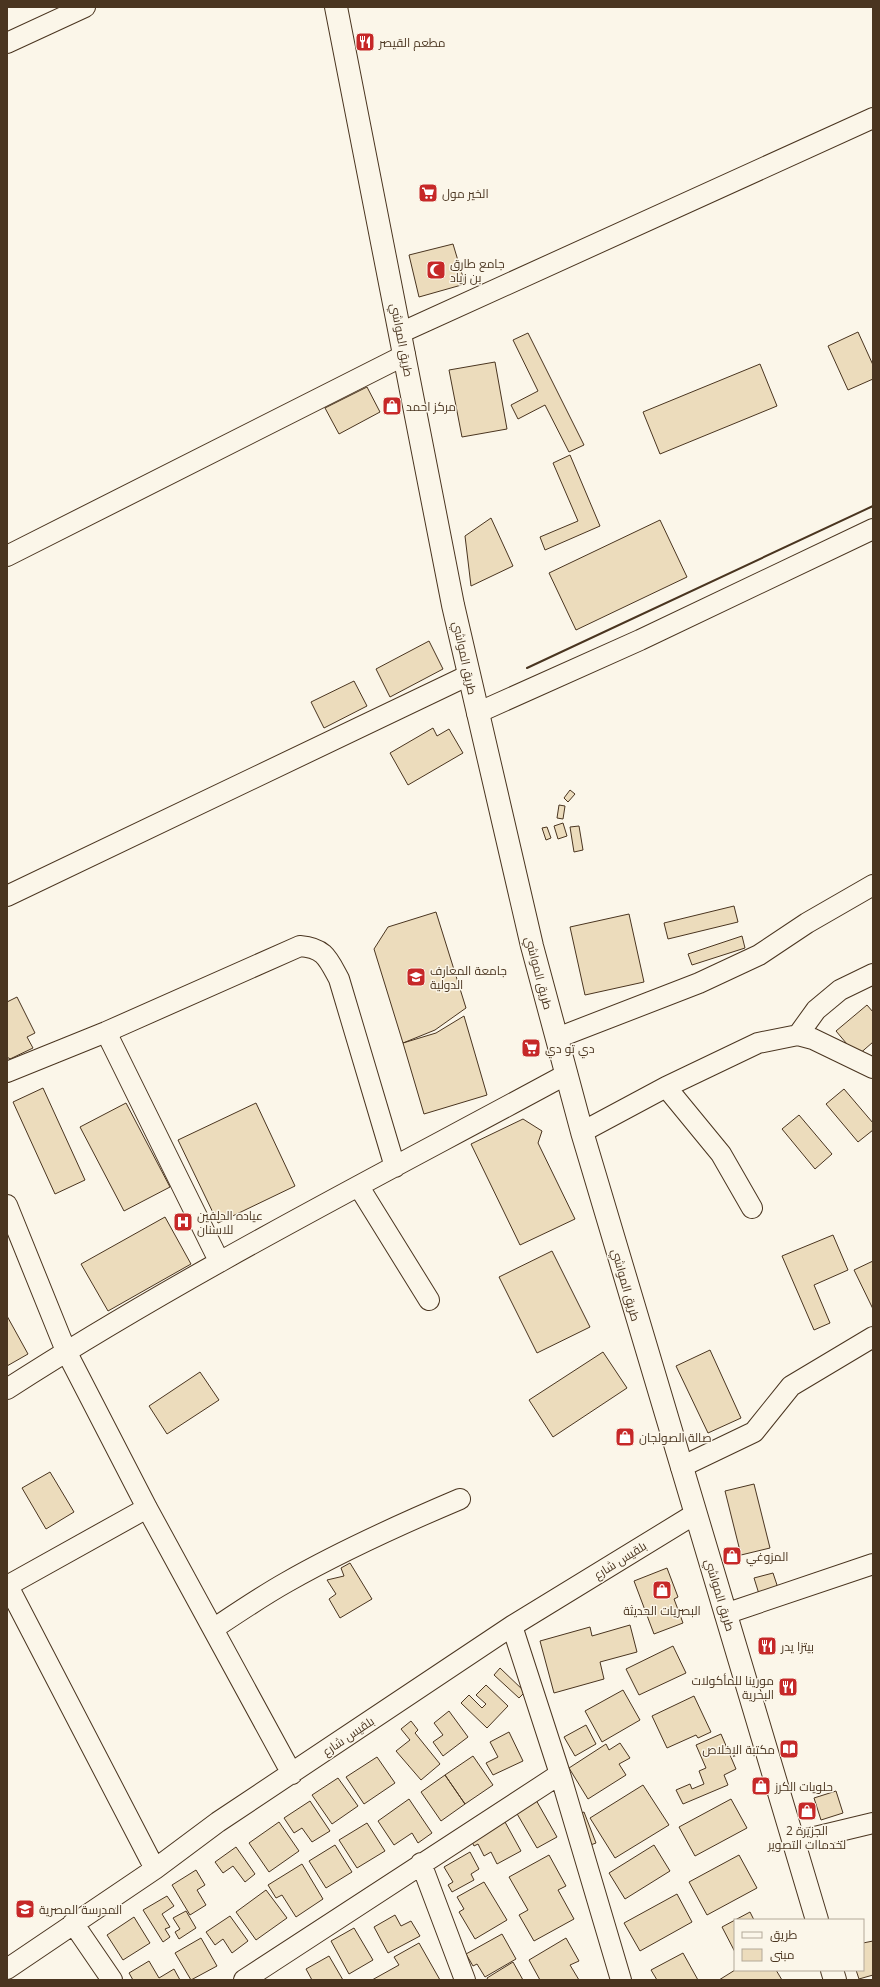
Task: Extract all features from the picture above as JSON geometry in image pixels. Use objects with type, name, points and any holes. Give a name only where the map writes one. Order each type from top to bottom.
[{"type":"main road","name":"طريق المواشي","points":[[336,7],[468,675],[532,946],[582,1132],[817,1919]]},
{"type":"street","points":[[7,43],[85,7]]},
{"type":"street","points":[[400,333],[873,118]]},
{"type":"street","points":[[7,556],[405,355]]},
{"type":"street","points":[[477,713],[640,640],[873,529]]},
{"type":"street","points":[[7,896],[468,675]]},
{"type":"street","points":[[557,1038],[699,983],[759,955],[807,923],[873,885]]},
{"type":"street","points":[[7,1072],[106,1032],[300,946],[313,947],[326,957],[339,980],[395,1167]]},
{"type":"street","points":[[798,1035],[816,1010],[840,990],[873,974]]},
{"type":"street","points":[[106,1032],[219,1262]]},
{"type":"street","points":[[582,1132],[666,1087],[758,1043],[798,1035],[813,1039],[869,1061]]},
{"type":"street","points":[[7,1389],[66,1351],[219,1262],[567,1074]]},
{"type":"street","points":[[666,1087],[721,1154],[752,1208]]},
{"type":"street","points":[[359,1186],[429,1300]]},
{"type":"street","points":[[8,1212],[66,1351],[147,1508],[292,1774]]},
{"type":"street","points":[[681,1467],[754,1432],[790,1386],[873,1337]]},
{"type":"street","points":[[213,1628],[280,1586],[319,1564],[389,1530],[460,1499]]},
{"type":"street","points":[[147,1508],[8,1586],[155,1869]]},
{"type":"street","name":"بلقيس شارع","points":[[7,1969],[155,1869],[218,1822],[512,1626],[695,1514]]},
{"type":"street","points":[[725,1614],[873,1564]]},
{"type":"street","points":[[512,1626],[560,1774],[620,1980]]},
{"type":"street","points":[[244,1980],[421,1863],[560,1774]]},
{"type":"street","points":[[794,1842],[873,1823]]},
{"type":"street","points":[[421,1863],[465,1980]]},
{"type":"street","points":[[73,1923],[112,1980]]},
{"type":"building","points":[[453,244],[465,284],[419,297],[409,255]]},
{"type":"building","points":[[858,332],[873,365],[873,379],[848,390],[828,346]]},
{"type":"building","points":[[528,333],[584,445],[569,452],[545,405],[518,419],[511,405],[538,391],[513,340]]},
{"type":"building","points":[[495,362],[507,429],[462,437],[449,370]]},
{"type":"building","points":[[760,364],[777,406],[660,454],[643,412]]},
{"type":"building","points":[[367,387],[380,412],[339,434],[325,408]]},
{"type":"building","points":[[570,455],[600,526],[545,550],[540,537],[578,521],[553,463]]},
{"type":"building","points":[[491,518],[513,566],[471,586],[465,536]]},
{"type":"building","points":[[660,520],[687,577],[576,630],[549,573]]},
{"type":"building","points":[[429,641],[443,669],[390,697],[376,669]]},
{"type":"building","points":[[354,681],[367,706],[324,728],[311,702]]},
{"type":"building","points":[[433,728],[437,736],[449,729],[463,753],[408,785],[390,753]]},
{"type":"building","points":[[570,790],[575,794],[568,802],[564,798]]},
{"type":"building","points":[[559,805],[565,806],[563,819],[557,818]]},
{"type":"building","points":[[563,823],[567,836],[558,839],[554,826]]},
{"type":"building","points":[[579,826],[583,850],[574,852],[570,827]]},
{"type":"building","points":[[547,827],[551,838],[546,840],[542,828]]},
{"type":"building","points":[[734,906],[738,922],[668,939],[664,923]]},
{"type":"building","points":[[436,912],[466,1008],[435,1030],[403,1043],[374,949],[388,927]]},
{"type":"building","points":[[629,914],[644,982],[585,995],[570,927]]},
{"type":"building","points":[[742,936],[745,948],[692,965],[688,954]]},
{"type":"building","points":[[17,997],[35,1033],[27,1037],[33,1048],[10,1059],[7,1057],[7,1002]]},
{"type":"building","points":[[867,1005],[873,1012],[873,1042],[857,1056],[836,1031]]},
{"type":"building","points":[[464,1016],[487,1095],[424,1114],[403,1043],[436,1033]]},
{"type":"building","points":[[43,1088],[85,1180],[55,1194],[13,1102]]},
{"type":"building","points":[[844,1089],[873,1123],[873,1130],[858,1142],[826,1104]]},
{"type":"building","points":[[126,1103],[170,1187],[124,1211],[80,1127]]},
{"type":"building","points":[[256,1103],[295,1186],[218,1223],[178,1140]]},
{"type":"building","points":[[799,1115],[832,1154],[815,1169],[782,1129]]},
{"type":"building","points":[[523,1119],[542,1131],[538,1143],[575,1219],[520,1245],[471,1144]]},
{"type":"building","points":[[165,1217],[191,1264],[108,1311],[81,1264]]},
{"type":"building","points":[[833,1235],[848,1270],[814,1285],[830,1323],[814,1330],[782,1256]]},
{"type":"building","points":[[552,1251],[590,1327],[537,1353],[499,1277]]},
{"type":"building","points":[[873,1261],[873,1309],[854,1270]]},
{"type":"building","points":[[7,1316],[28,1354],[7,1366]]},
{"type":"building","points":[[710,1350],[741,1418],[708,1433],[676,1366]]},
{"type":"building","points":[[603,1352],[627,1388],[553,1437],[529,1400]]},
{"type":"building","points":[[200,1372],[219,1400],[167,1434],[149,1406]]},
{"type":"building","points":[[50,1472],[74,1512],[46,1529],[22,1488]]},
{"type":"building","points":[[754,1484],[770,1548],[741,1555],[725,1491]]},
{"type":"building","points":[[350,1563],[372,1599],[340,1618],[329,1599],[336,1594],[327,1580],[344,1576],[341,1568]]},
{"type":"building","points":[[667,1568],[678,1597],[674,1599],[683,1623],[654,1634],[634,1581]]},
{"type":"building","points":[[773,1573],[778,1588],[759,1594],[754,1578]]},
{"type":"building","points":[[630,1625],[637,1652],[600,1662],[604,1679],[554,1693],[540,1641],[590,1627],[592,1636]]},
{"type":"building","points":[[673,1646],[686,1673],[639,1695],[626,1669]]},
{"type":"building","points":[[500,1668],[525,1692],[519,1698],[494,1675]]},
{"type":"building","points":[[486,1685],[508,1706],[487,1728],[461,1703],[469,1695],[482,1708],[486,1704],[476,1695]]},
{"type":"building","points":[[623,1690],[640,1720],[602,1742],[585,1711]]},
{"type":"building","points":[[694,1696],[711,1732],[698,1738],[696,1735],[667,1748],[652,1716]]},
{"type":"building","points":[[449,1711],[468,1737],[443,1756],[433,1742],[443,1735],[434,1723]]},
{"type":"building","points":[[411,1721],[418,1730],[415,1733],[440,1764],[421,1780],[396,1751],[410,1740],[401,1729]]},
{"type":"building","points":[[586,1725],[596,1744],[575,1756],[564,1737]]},
{"type":"building","points":[[509,1732],[523,1761],[493,1775],[486,1763],[498,1757],[490,1742]]},
{"type":"building","points":[[721,1734],[736,1769],[724,1775],[728,1785],[683,1804],[676,1790],[690,1784],[692,1789],[704,1784],[699,1771],[706,1768],[696,1745]]},
{"type":"building","points":[[620,1743],[630,1758],[619,1764],[626,1775],[588,1799],[569,1768],[606,1744],[609,1750]]},
{"type":"building","points":[[473,1756],[493,1785],[465,1804],[445,1775]]},
{"type":"building","points":[[377,1757],[395,1783],[364,1804],[346,1777]]},
{"type":"building","points":[[445,1775],[465,1804],[441,1821],[421,1792]]},
{"type":"building","points":[[338,1778],[358,1806],[332,1824],[312,1795]]},
{"type":"building","points":[[643,1785],[669,1825],[615,1858],[590,1818]]},
{"type":"building","points":[[836,1791],[843,1813],[821,1820],[814,1798]]},
{"type":"building","points":[[409,1799],[432,1833],[418,1843],[412,1833],[394,1845],[378,1821]]},
{"type":"building","points":[[731,1799],[747,1828],[695,1856],[679,1827]]},
{"type":"building","points":[[536,1800],[557,1837],[537,1848],[516,1812]]},
{"type":"building","points":[[310,1801],[330,1831],[312,1842],[302,1828],[294,1833],[284,1818]]},
{"type":"building","points":[[584,1812],[596,1843],[585,1847],[573,1816]]},
{"type":"building","points":[[279,1822],[299,1851],[269,1872],[249,1843]]},
{"type":"building","points":[[505,1822],[521,1851],[497,1864],[491,1852],[484,1856],[478,1844],[474,1846],[470,1838]]},
{"type":"building","points":[[367,1823],[385,1851],[357,1868],[339,1840]]},
{"type":"building","points":[[335,1845],[352,1872],[326,1888],[309,1861]]},
{"type":"building","points":[[654,1845],[670,1871],[625,1899],[609,1873]]},
{"type":"building","points":[[236,1847],[255,1874],[245,1882],[233,1866],[223,1873],[215,1862]]},
{"type":"building","points":[[470,1852],[479,1869],[471,1874],[474,1880],[452,1892],[448,1885],[453,1882],[444,1867]]},
{"type":"building","points":[[549,1855],[566,1886],[558,1890],[574,1919],[534,1941],[519,1915],[528,1910],[509,1877]]},
{"type":"building","points":[[739,1855],[757,1888],[707,1915],[689,1882]]},
{"type":"building","points":[[302,1864],[323,1899],[296,1917],[282,1895],[276,1898],[268,1885]]},
{"type":"building","points":[[196,1870],[205,1885],[197,1890],[206,1905],[190,1915],[172,1885]]},
{"type":"building","points":[[484,1882],[507,1920],[475,1939],[459,1912],[464,1909],[457,1897]]},
{"type":"building","points":[[266,1890],[287,1918],[256,1940],[236,1912]]},
{"type":"building","points":[[677,1894],[692,1922],[640,1951],[624,1923]]},
{"type":"building","points":[[167,1896],[174,1906],[162,1914],[170,1927],[165,1929],[170,1937],[163,1942],[143,1910]]},
{"type":"building","points":[[186,1911],[196,1928],[179,1939],[175,1932],[180,1929],[173,1918]]},
{"type":"building","points":[[750,1912],[754,1919],[737,1919]]},
{"type":"building","points":[[395,1915],[401,1926],[411,1921],[420,1936],[388,1953],[374,1927]]},
{"type":"building","points":[[230,1916],[248,1941],[232,1953],[223,1939],[215,1945],[206,1932]]},
{"type":"building","points":[[134,1917],[150,1943],[123,1960],[107,1935]]},
{"type":"building","points":[[734,1921],[734,1950],[722,1927]]},
{"type":"building","points":[[354,1928],[373,1960],[349,1974],[331,1941]]},
{"type":"building","points":[[502,1934],[516,1959],[485,1977],[477,1964],[473,1966],[466,1954]]},
{"type":"building","points":[[201,1938],[217,1966],[191,1980],[175,1953]]},
{"type":"building","points":[[566,1938],[579,1961],[570,1965],[579,1980],[540,1980],[529,1960]]},
{"type":"building","points":[[873,1941],[873,1975],[859,1979],[856,1971],[864,1971],[864,1943]]},
{"type":"building","points":[[419,1943],[440,1980],[372,1980],[399,1965],[394,1957]]},
{"type":"building","points":[[683,1953],[698,1980],[657,1980],[651,1970]]},
{"type":"building","points":[[329,1956],[343,1980],[312,1980],[306,1969]]},
{"type":"building","points":[[149,1961],[159,1978],[174,1969],[180,1980],[133,1980],[129,1973]]},
{"type":"building","points":[[513,1962],[523,1980],[488,1980],[487,1978]]},
{"type":"building","points":[[734,1971],[777,1971],[782,1980],[719,1980]]},
{"type":"wall","points":[[527,668],[873,506]]},
{"type":"place","name":"مطعم القيصر","points":[[365,42]]},
{"type":"place","name":"الخير مول","points":[[428,193]]},
{"type":"place","name":"جامع طارق بن زياد","points":[[436,270]]},
{"type":"place","name":"مركز احمد","points":[[392,406]]},
{"type":"place","name":"جامعة المعارف الدولية","points":[[416,977]]},
{"type":"place","name":"دي تو دي","points":[[531,1048]]},
{"type":"place","name":"عياده الدلفين للاسنان","points":[[183,1222]]},
{"type":"place","name":"صالة الصولجان","points":[[625,1437]]},
{"type":"place","name":"المزوغي","points":[[732,1556]]},
{"type":"place","name":"البصريات الحديثة","points":[[662,1590]]},
{"type":"place","name":"بيتزا يدر","points":[[767,1646]]},
{"type":"place","name":"مورينا للمأكولات البحرية","points":[[788,1687]]},
{"type":"place","name":"مكتبة الإخلاص","points":[[789,1749]]},
{"type":"place","name":"حلويات الكرز","points":[[761,1786]]},
{"type":"place","name":"الجزيرة 2 لخدماات التصوير","points":[[807,1811]]},
{"type":"place","name":"المدرسة المصرية","points":[[25,1909]]}]
